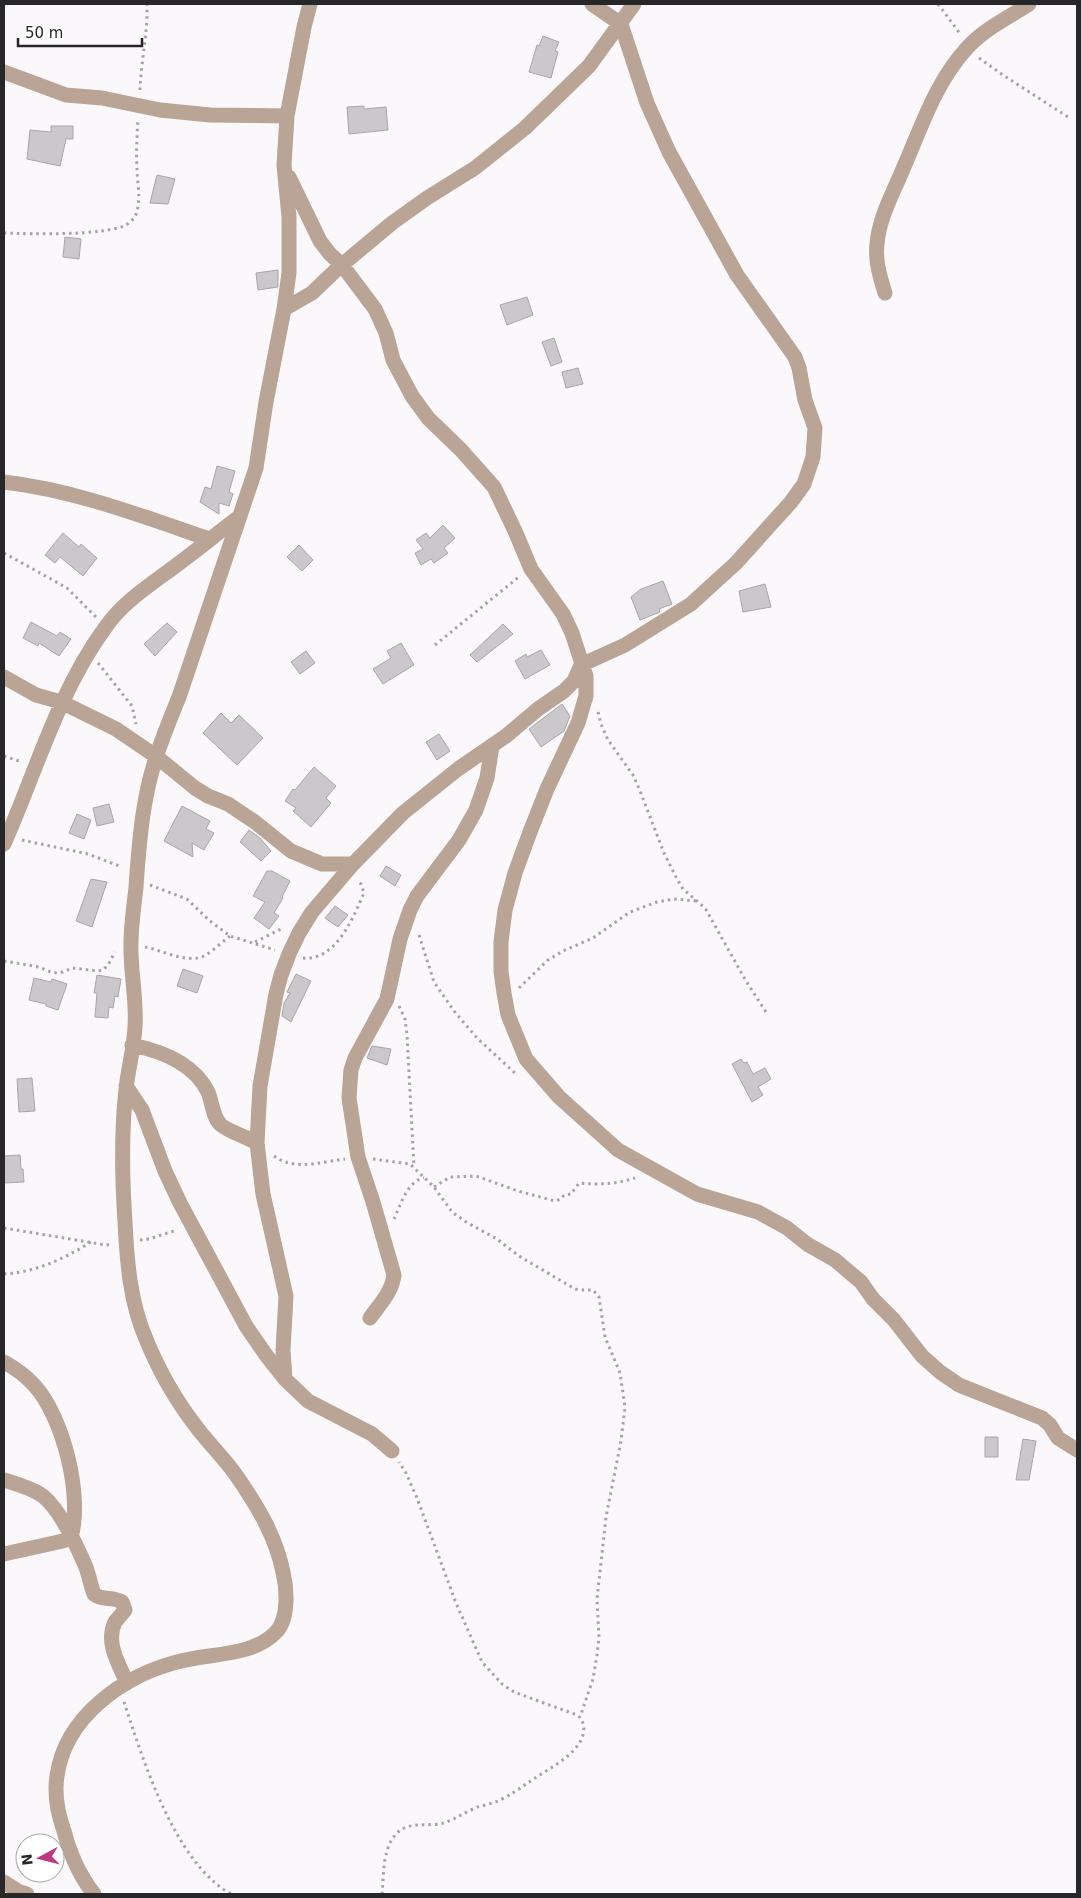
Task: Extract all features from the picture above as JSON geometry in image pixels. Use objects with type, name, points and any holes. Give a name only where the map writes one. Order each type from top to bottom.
[{"type":"street","points":[[94,1894],[74,1861],[66,1840],[57,1803],[57,1774],[64,1752],[84,1718],[105,1697],[150,1671],[177,1662],[240,1652],[265,1641],[277,1632],[284,1620],[284,1575],[273,1535],[238,1476],[199,1431],[175,1398],[144,1335],[134,1309],[128,1273],[121,1165],[126,1086],[136,1025],[131,944],[140,834],[146,793],[256,468],[289,273],[289,217],[284,165],[287,116],[310,4]]},
{"type":"street","points":[[285,1380],[283,1350],[286,1296],[263,1194],[258,1143],[260,1086],[276,994],[281,975],[299,933],[309,916],[348,870],[416,801],[458,768],[492,746],[569,686],[582,664],[625,645],[671,618],[691,604],[736,563],[791,502],[804,484],[813,457],[816,438],[813,419],[805,400],[795,357],[737,275],[664,144],[647,103],[621,24],[592,4]]},
{"type":"street","points":[[284,309],[312,293],[392,223],[427,198],[475,168],[526,128],[589,66],[634,4]]},
{"type":"street","points":[[885,293],[876,257],[879,232],[888,204],[937,88],[968,46],[999,22],[1029,4]]},
{"type":"street","points":[[4,72],[66,95],[102,98],[140,107],[210,115],[287,116]]},
{"type":"street","points":[[284,165],[320,241],[342,265],[375,309],[386,333],[393,360],[412,396],[428,418],[461,450],[494,487],[531,569],[563,614],[572,633],[582,664],[587,689],[585,702],[530,832],[515,873],[505,910],[501,942],[501,962],[506,1003],[511,1022],[526,1059],[559,1097],[618,1150],[697,1194],[758,1212],[787,1228],[807,1244],[835,1260],[861,1282],[873,1299],[894,1320],[922,1356],[940,1372],[959,1385],[1042,1418],[1050,1425],[1058,1438],[1077,1450]]},
{"type":"street","points":[[4,482],[79,497],[209,539]]},
{"type":"street","points":[[5,838],[36,768],[61,702],[105,627],[121,609],[239,517]]},
{"type":"street","points":[[4,677],[36,695],[61,702],[101,721],[130,738],[195,788],[208,796],[228,804],[291,851],[322,864],[348,870]]},
{"type":"street","points":[[370,1318],[388,1294],[393,1282],[392,1267],[374,1202],[358,1157],[349,1098],[352,1070],[355,1058],[387,999],[400,939],[410,910],[421,890],[459,840],[476,810],[487,778],[492,746]]},
{"type":"street","points":[[132,1045],[160,1053],[184,1065],[200,1079],[208,1092],[218,1123],[258,1143]]},
{"type":"street","points":[[126,1086],[142,1110],[165,1171],[246,1326],[285,1380],[308,1401],[372,1434],[392,1451]]},
{"type":"street","points":[[4,1362],[19,1370],[36,1386],[59,1428],[72,1472],[74,1526],[71,1537],[63,1542],[4,1554]]},
{"type":"street","points":[[4,1480],[33,1490],[52,1505],[85,1565],[94,1594],[98,1597],[118,1600],[124,1605],[125,1610],[118,1618],[112,1630],[113,1651],[123,1685]]},
{"type":"street","points":[[4,1882],[27,1894]]},
{"type":"path","points":[[4,233],[110,230],[125,226],[137,212],[139,195],[137,133],[147,4]]},
{"type":"path","points":[[938,4],[968,46],[992,68],[1068,117]]},
{"type":"path","points":[[4,553],[67,588],[105,627]]},
{"type":"path","points":[[434,645],[531,569]]},
{"type":"path","points":[[90,652],[132,706],[136,727],[130,738]]},
{"type":"path","points":[[587,689],[597,704],[601,724],[608,740],[633,775],[640,790],[669,865],[683,889],[698,901],[712,919],[746,981],[766,1012]]},
{"type":"path","points":[[5,838],[88,854],[119,865],[155,888],[187,899],[210,921],[230,936],[307,958],[324,954],[340,938],[364,893],[364,888],[348,870]]},
{"type":"path","points":[[506,1003],[537,968],[563,951],[593,938],[630,912],[657,902],[674,899],[698,901]]},
{"type":"path","points":[[410,910],[434,982],[454,1011],[477,1038],[518,1075]]},
{"type":"path","points":[[4,961],[39,967],[52,972],[63,972],[72,968],[98,971],[103,970],[108,965],[120,945],[131,944],[187,958],[197,958],[204,956],[230,936]]},
{"type":"path","points":[[387,999],[396,1002],[401,1008],[405,1019],[414,1168]]},
{"type":"path","points":[[258,1143],[282,1162],[290,1164],[300,1165],[358,1157],[403,1162],[414,1168],[434,1186],[452,1212],[459,1217],[497,1239],[519,1256],[575,1288],[594,1291],[601,1303],[605,1337],[620,1373],[625,1407],[621,1441],[606,1517],[597,1599],[599,1638],[597,1655],[593,1679],[580,1717]]},
{"type":"path","points":[[434,1186],[452,1176],[476,1176],[518,1192],[558,1201],[564,1196],[573,1193],[576,1185],[579,1183],[591,1185],[630,1179],[650,1168]]},
{"type":"path","points":[[381,1232],[393,1220],[406,1194],[416,1181],[425,1178]]},
{"type":"path","points":[[4,1228],[106,1245],[149,1239],[193,1226]]},
{"type":"path","points":[[4,1274],[15,1274],[53,1263],[66,1258],[91,1242]]},
{"type":"path","points":[[382,1894],[388,1844],[398,1831],[408,1827],[441,1824],[509,1796],[572,1752],[580,1742],[584,1732],[580,1717],[514,1692],[491,1674],[482,1662],[456,1603],[406,1473],[392,1451]]},
{"type":"path","points":[[123,1685],[138,1746],[150,1777],[188,1854],[210,1879],[231,1894]]},
{"type":"building","points":[[543,36],[559,42],[555,51],[558,52],[551,78],[529,72],[537,45],[539,46]]},
{"type":"building","points":[[364,106],[364,109],[386,107],[388,130],[349,134],[347,107]]},
{"type":"building","points":[[51,126],[73,126],[73,139],[66,139],[60,166],[27,159],[30,130],[51,132]]},
{"type":"building","points":[[157,175],[175,179],[168,204],[150,203]]},
{"type":"building","points":[[65,237],[81,239],[79,259],[63,257]]},
{"type":"building","points":[[278,270],[278,287],[258,290],[256,273]]},
{"type":"building","points":[[527,297],[533,315],[507,325],[500,305]]},
{"type":"building","points":[[554,338],[562,362],[551,366],[542,342]]},
{"type":"building","points":[[578,368],[583,384],[566,388],[562,372]]},
{"type":"building","points":[[217,466],[235,471],[229,492],[233,494],[229,506],[219,503],[219,514],[200,502],[205,487],[211,489]]},
{"type":"building","points":[[443,525],[455,538],[444,548],[448,553],[434,563],[431,559],[421,565],[415,553],[423,549],[416,540],[426,533],[430,538]]},
{"type":"building","points":[[63,533],[79,547],[81,544],[97,558],[83,576],[60,557],[55,563],[45,555]]},
{"type":"building","points":[[299,545],[313,560],[302,571],[287,557]]},
{"type":"building","points":[[663,581],[672,604],[659,609],[660,612],[640,620],[631,597],[641,589]]},
{"type":"building","points":[[765,584],[771,607],[743,612],[739,591]]},
{"type":"building","points":[[31,622],[57,636],[60,632],[71,639],[59,656],[39,643],[38,646],[23,638]]},
{"type":"building","points":[[167,623],[177,632],[155,656],[144,644]]},
{"type":"building","points":[[503,624],[513,634],[477,662],[470,655]]},
{"type":"building","points":[[401,643],[414,665],[383,684],[373,669],[391,658],[387,651]]},
{"type":"building","points":[[541,650],[550,665],[525,679],[515,661],[526,654],[527,657]]},
{"type":"building","points":[[306,651],[315,663],[300,674],[291,662]]},
{"type":"building","points":[[562,704],[570,716],[564,731],[541,747],[529,729]]},
{"type":"building","points":[[221,713],[231,723],[239,715],[263,738],[237,765],[203,733]]},
{"type":"building","points":[[439,734],[450,751],[437,760],[426,742]]},
{"type":"building","points":[[314,767],[336,786],[326,798],[331,803],[311,827],[293,811],[296,808],[285,801],[293,789],[295,790]]},
{"type":"building","points":[[109,804],[114,822],[97,826],[93,808]]},
{"type":"building","points":[[182,806],[210,821],[206,829],[214,833],[204,850],[192,843],[193,857],[164,841]]},
{"type":"building","points":[[77,814],[91,820],[84,839],[69,833]]},
{"type":"building","points":[[249,830],[260,838],[271,851],[261,861],[240,842]]},
{"type":"building","points":[[386,866],[401,875],[395,886],[380,876]]},
{"type":"building","points":[[267,871],[272,871],[290,881],[274,913],[279,916],[269,929],[254,918],[265,902],[253,896]]},
{"type":"building","points":[[91,879],[107,882],[92,927],[76,921]]},
{"type":"building","points":[[335,906],[348,915],[338,927],[325,918]]},
{"type":"building","points":[[183,969],[203,976],[197,993],[177,986]]},
{"type":"building","points":[[296,974],[311,981],[291,1022],[282,1016],[284,1003],[290,993],[287,992]]},
{"type":"building","points":[[97,975],[121,979],[118,997],[115,996],[113,1008],[109,1007],[108,1018],[95,1017],[97,993],[94,993]]},
{"type":"building","points":[[34,978],[51,982],[52,979],[67,984],[58,1010],[46,1006],[46,1004],[29,1000]]},
{"type":"building","points":[[372,1046],[391,1049],[387,1065],[367,1058]]},
{"type":"building","points":[[741,1059],[744,1063],[747,1062],[753,1074],[765,1068],[771,1079],[758,1087],[763,1095],[752,1102],[732,1064]]},
{"type":"building","points":[[32,1078],[35,1111],[19,1112],[17,1079]]},
{"type":"building","points":[[20,1155],[24,1182],[4,1183],[4,1156]]},
{"type":"building","points":[[985,1437],[998,1437],[998,1457],[985,1457]]},
{"type":"building","points":[[1023,1439],[1036,1441],[1029,1480],[1016,1480]]}]
